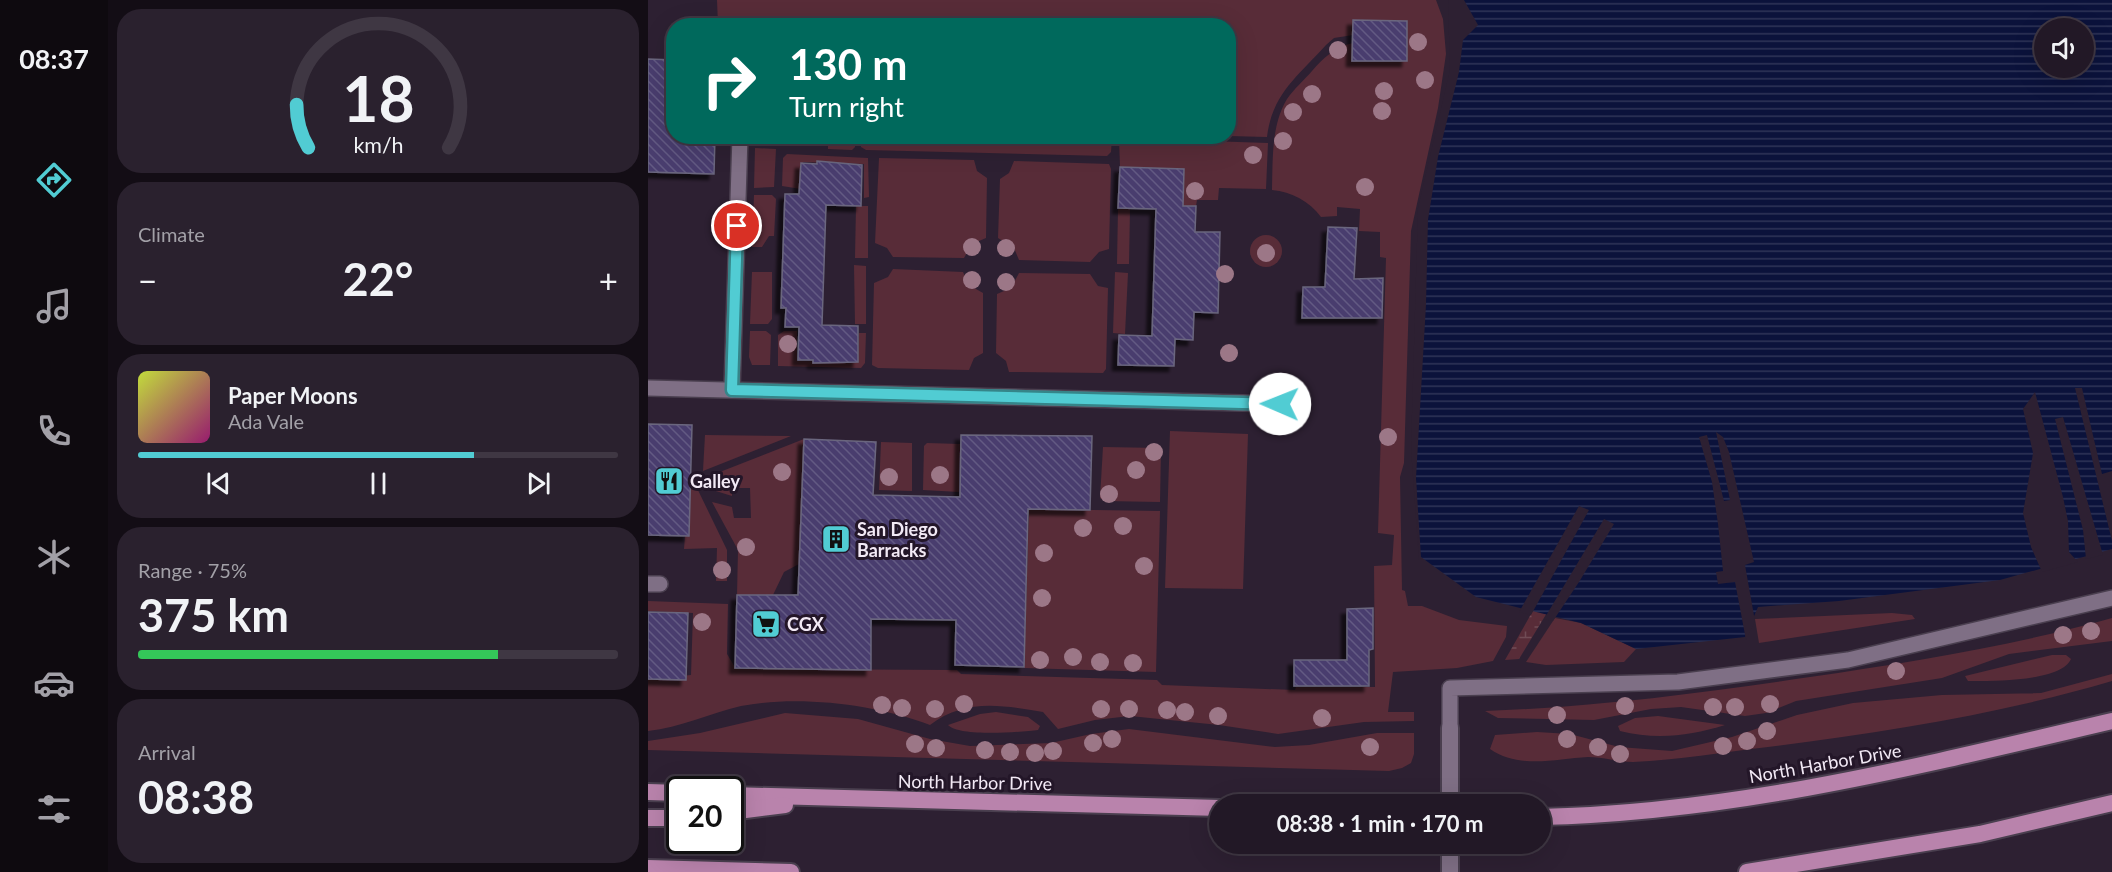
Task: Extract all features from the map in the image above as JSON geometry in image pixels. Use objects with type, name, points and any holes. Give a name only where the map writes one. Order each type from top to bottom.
[{"type":"main road","name":"North Harbor Drive","points":[[1551,816],[1667,809],[1780,792],[1926,764],[2112,721]]},
{"type":"main road","points":[[648,792],[666,793]]},
{"type":"main road","name":"North Harbor Drive","points":[[744,796],[1209,808]]},
{"type":"main road","points":[[744,810],[831,799]]},
{"type":"main road","points":[[1747,872],[1980,834],[2112,803]]},
{"type":"main road","points":[[648,818],[666,818]]},
{"type":"main road","points":[[648,868],[791,872]]},
{"type":"street","points":[[1450,728],[1450,794]]},
{"type":"street","points":[[1450,854],[1450,872]]},
{"type":"lane","points":[[732,390],[740,144]]},
{"type":"lane","points":[[648,388],[1280,404]]},
{"type":"lane","points":[[1450,728],[1450,688],[1678,682],[1848,660],[2112,598]]},
{"type":"green space","points":[[717,0],[1436,0],[1443,19],[1446,54],[1438,108],[1411,231],[1404,463],[1400,477],[1402,590],[1405,591],[1408,606],[1422,606],[1459,620],[1507,626],[1506,637],[1493,661],[1457,668],[1393,672],[1388,712],[1414,712],[1414,721],[1364,722],[1278,734],[1219,725],[1130,716],[1095,720],[1058,729],[1043,712],[998,706],[970,707],[943,716],[930,725],[861,707],[836,703],[787,701],[741,706],[672,727],[648,731],[648,679],[691,675],[693,613],[648,611],[648,601],[728,604],[727,654],[736,669],[957,670],[961,674],[1157,680],[1162,685],[1295,690],[1296,687],[1375,687],[1374,566],[1392,565],[1394,535],[1378,533],[1386,258],[1380,257],[1380,232],[1359,231],[1360,209],[1337,207],[1337,216],[1321,217],[1300,198],[1272,190],[1275,131],[1287,99],[1325,57],[1353,43],[1353,35],[1334,38],[1296,76],[1274,109],[1267,137],[1236,136],[1236,18],[718,18]]},
{"type":"green space","points":[[1268,143],[1266,189],[1219,188],[1218,200],[1197,200],[1196,206],[1183,206],[1184,169],[1120,167],[1119,144]]},
{"type":"green space","points":[[828,144],[855,144],[852,150],[828,149]]},
{"type":"green space","points":[[861,144],[1112,144],[1111,152],[1107,156],[866,150],[861,147]]},
{"type":"green space","points":[[755,148],[776,149],[774,187],[754,188]]},
{"type":"green space","points":[[787,154],[868,158],[869,197],[864,198],[864,164],[803,162],[801,189],[782,186],[783,158]]},
{"type":"green space","points":[[879,158],[974,160],[977,171],[987,178],[986,238],[972,244],[964,258],[893,257],[887,248],[875,243]]},
{"type":"green space","points":[[1014,161],[1109,164],[1111,169],[1109,249],[1099,252],[1090,262],[1019,260],[1014,248],[998,238],[1000,179],[1009,173]]},
{"type":"green space","points":[[754,195],[772,195],[776,199],[774,236],[769,236],[762,247],[752,247]]},
{"type":"green space","points":[[856,206],[868,206],[868,258],[855,258]]},
{"type":"green space","points":[[1118,209],[1130,209],[1129,264],[1117,264]]},
{"type":"green space","points":[[1266,235],[1277,240],[1282,251],[1277,262],[1266,267],[1255,262],[1250,251],[1255,240]]},
{"type":"green space","points":[[854,265],[866,266],[866,324],[855,324]]},
{"type":"green space","points":[[893,269],[963,272],[969,285],[983,293],[983,353],[974,358],[969,370],[878,368],[872,365],[874,283],[888,277]]},
{"type":"green space","points":[[752,272],[772,272],[772,319],[768,324],[750,324]]},
{"type":"green space","points":[[1115,272],[1128,273],[1125,334],[1113,333]]},
{"type":"green space","points":[[1019,273],[1090,274],[1098,286],[1108,288],[1106,369],[1103,373],[1009,372],[1006,361],[996,353],[997,294],[1011,288]]},
{"type":"green space","points":[[750,331],[766,331],[771,335],[770,365],[752,365],[749,357]]},
{"type":"green space","points":[[784,331],[797,331],[797,361],[858,362],[859,333],[866,333],[865,363],[861,368],[778,366],[778,335]]},
{"type":"green space","points":[[1170,431],[1248,434],[1243,589],[1165,588]]},
{"type":"green space","points":[[705,435],[791,436],[703,471]]},
{"type":"green space","points":[[804,439],[799,564],[784,572],[773,595],[737,595],[738,550],[712,502],[732,507],[734,518],[751,518],[750,488],[732,488],[732,496],[706,488],[707,477]]},
{"type":"green space","points":[[881,442],[912,443],[912,491],[879,490]]},
{"type":"green space","points":[[927,443],[960,444],[959,492],[923,490],[924,446]]},
{"type":"green space","points":[[1103,447],[1161,448],[1160,502],[1104,501],[1100,498]]},
{"type":"green space","points":[[690,484],[696,486],[727,550],[727,581],[716,581],[717,548],[684,549],[685,536],[689,536]]},
{"type":"green space","points":[[1029,509],[1160,511],[1156,672],[1024,668]]},
{"type":"green space","points":[[1585,550],[1519,659],[1505,660],[1552,577]]},
{"type":"green space","points":[[1892,613],[1912,615],[1915,619],[1759,643],[1755,619]]},
{"type":"green space","points":[[1555,618],[1581,623],[1636,649],[1624,662],[1546,665],[1526,662]]},
{"type":"green space","points":[[2112,618],[2112,641],[2009,654],[1942,678],[1796,701],[1766,713],[1745,716],[1681,707],[1651,709],[1594,720],[1498,718],[1485,711],[1648,698],[1810,677],[2000,645]]},
{"type":"green space","points":[[2052,655],[2066,655],[2071,659],[2065,667],[2054,672],[2024,679],[1968,681],[1965,676]]},
{"type":"green space","points":[[2112,674],[2112,681],[2070,693],[1942,721],[1684,758],[1633,762],[1588,757],[1525,761],[1501,755],[1490,749],[1495,735],[1537,732],[1570,734],[1619,747],[1672,751],[1732,737],[1797,715],[1853,703],[1942,695],[2041,693]]},
{"type":"green space","points":[[996,712],[1028,717],[1040,726],[1038,730],[991,733],[964,731],[948,725],[980,714]]},
{"type":"green space","points":[[785,713],[858,719],[930,739],[970,746],[1051,743],[1129,729],[1275,747],[1309,745],[1377,733],[1414,733],[1414,754],[1411,763],[1389,771],[648,750],[648,741],[700,733]]},
{"type":"green space","points":[[1658,716],[1725,725],[1673,736],[1633,734],[1620,731],[1618,726],[1635,718]]},
{"type":"shaded area","points":[[1451,0],[2112,0],[2112,549],[2000,580],[1839,601],[1758,607],[1745,637],[1636,649],[1581,623],[1476,597],[1421,557],[1414,448],[1421,208],[1453,70]]},
{"type":"pier","points":[[1448,0],[1464,0],[1478,25],[1463,40],[1459,72],[1438,157],[1428,220],[1426,305],[1416,478],[1419,560],[1411,448],[1418,208],[1450,70]]},
{"type":"pier","points":[[2075,388],[2082,388],[2102,474],[2112,471],[2112,541]]},
{"type":"pier","points":[[2035,392],[2063,497],[2068,521],[2069,552],[2078,562],[2042,572],[2031,547],[2023,513],[2033,453],[2023,409]]},
{"type":"pier","points":[[2063,417],[2103,555],[2086,559],[2083,530],[2055,419]]},
{"type":"pier","points":[[1716,432],[1723,437],[1729,452],[1754,562],[1745,565],[1755,621],[1746,640],[1735,582],[1718,584],[1716,572],[1723,571],[1718,524],[1712,482],[1699,437],[1707,435],[1724,501],[1730,500]]},
{"type":"pier","points":[[1579,506],[1589,510],[1531,615],[1519,612]]},
{"type":"pier","points":[[1604,519],[1614,524],[1553,621],[1544,619]]},
{"type":"building","points":[[1353,20],[1407,21],[1407,61],[1352,61]]},
{"type":"building","points":[[648,59],[666,60],[666,144],[715,144],[714,174],[648,172]]},
{"type":"building","points":[[817,161],[862,165],[861,206],[826,205],[822,325],[858,326],[858,362],[813,363],[813,360],[798,360],[799,327],[785,327],[786,308],[781,308],[785,194],[799,194],[801,163],[817,164]]},
{"type":"building","points":[[1120,167],[1184,169],[1183,206],[1196,206],[1195,232],[1220,232],[1218,313],[1194,312],[1193,340],[1175,339],[1174,366],[1118,365],[1119,335],[1152,336],[1156,209],[1118,208]]},
{"type":"building","points":[[1328,227],[1357,228],[1354,279],[1383,278],[1382,318],[1302,318],[1303,287],[1325,287]]},
{"type":"building","name":"Galley","points":[[648,424],[692,425],[689,536],[648,535]]},
{"type":"building","points":[[961,435],[1092,436],[1090,510],[1028,509],[1024,667],[955,665],[956,620],[871,619],[871,670],[735,668],[737,595],[798,595],[804,439],[876,442],[873,495],[960,497]]},
{"type":"building","points":[[1373,608],[1373,649],[1369,650],[1369,686],[1294,686],[1294,660],[1347,660],[1347,609]]},
{"type":"building","points":[[648,612],[688,613],[686,680],[648,679]]},
{"type":"place","name":"Galley","points":[[669,481]]},
{"type":"place","name":"San Diego Barracks","points":[[836,539]]},
{"type":"place","name":"CGX","points":[[766,624]]},
{"type":"route","points":[[737,226],[732,390],[1280,404]]}]
